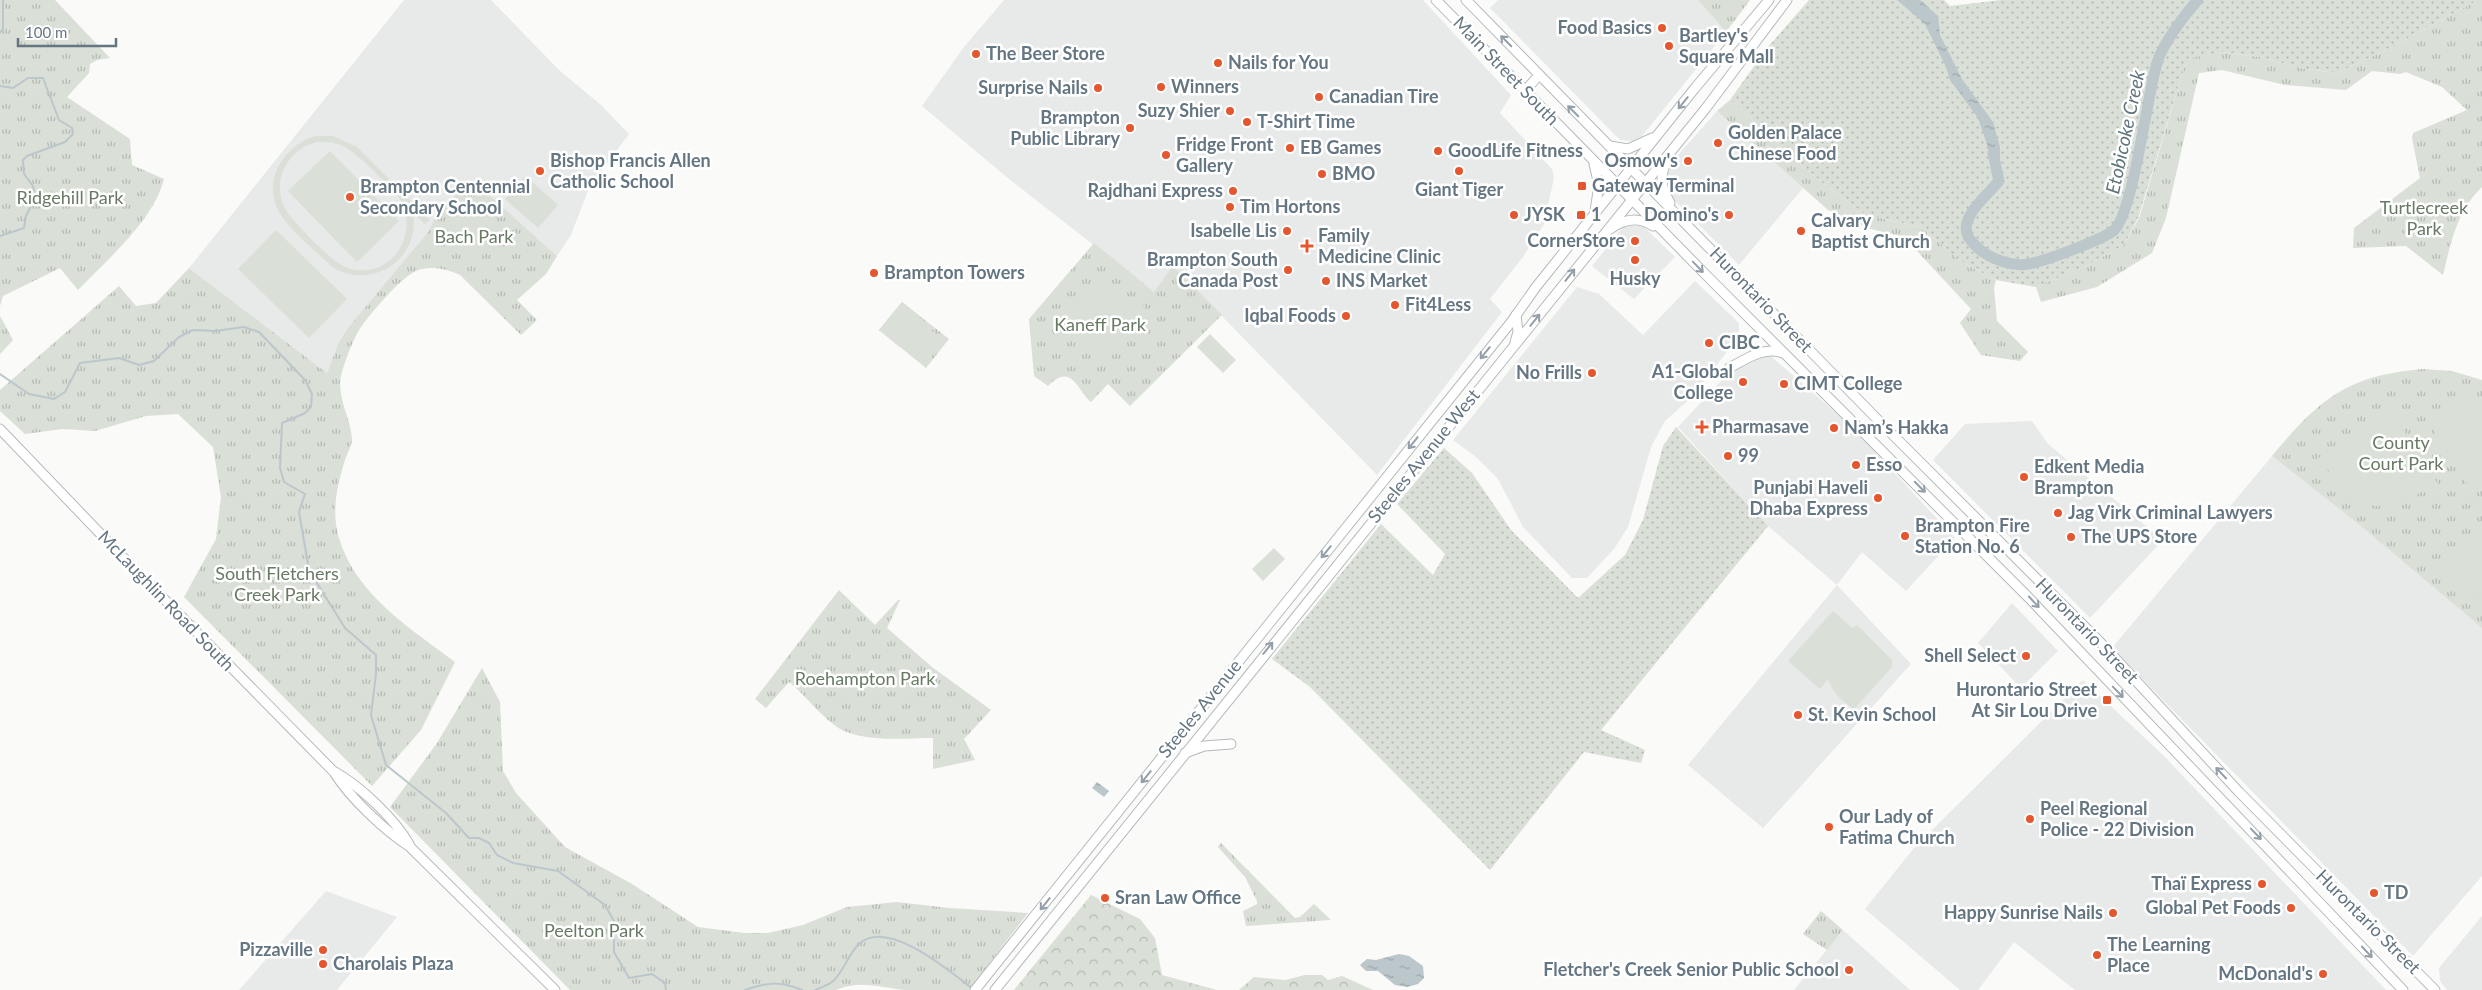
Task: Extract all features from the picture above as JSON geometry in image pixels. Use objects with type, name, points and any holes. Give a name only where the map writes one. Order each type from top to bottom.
[{"type":"main road","name":"Main Street South","points":[[1436,0],[1617,185]]},
{"type":"main road","name":"Main Street South","points":[[1466,0],[1631,168]]},
{"type":"main road","points":[[1617,185],[1769,0]]},
{"type":"main road","points":[[1631,199],[1788,0]]},
{"type":"main road","points":[[1525,90],[1539,75]]},
{"type":"main road","points":[[1608,145],[1628,149],[1658,134]]},
{"type":"main road","points":[[1672,149],[1661,176],[1661,183],[1662,189],[1677,214]]},
{"type":"main road","points":[[1591,159],[1597,169],[1599,185],[1594,214]]},
{"type":"main road","name":"Hurontario Street","points":[[1631,168],[1880,423],[2100,642],[2247,800],[2435,990]]},
{"type":"main road","name":"Hurontario Street","points":[[1617,185],[2028,597],[2403,990]]},
{"type":"main road","name":"Steeles Avenue West","points":[[1425,427],[1516,316],[1617,185]]},
{"type":"main road","name":"Steeles Avenue West","points":[[1216,713],[1631,199]]},
{"type":"main road","points":[[1603,234],[1618,223],[1635,219],[1648,222],[1664,232]]},
{"type":"main road","points":[[1514,345],[1518,332],[1516,316]]},
{"type":"main road","points":[[1729,368],[1762,352],[1773,349],[1785,354]]},
{"type":"main road","points":[[1425,427],[1439,438]]},
{"type":"main road","name":"Steeles Avenue","points":[[975,990],[1425,427]]},
{"type":"main road","name":"McLaughlin Road South","points":[[0,428],[114,548],[334,772],[350,780],[403,833],[410,846],[555,990]]},
{"type":"main road","points":[[1348,525],[1360,535]]},
{"type":"main road","name":"Steeles Avenue","points":[[995,990],[1216,713]]},
{"type":"main road","points":[[1184,753],[1204,746],[1231,744]]},
{"type":"main road","points":[[2235,812],[2247,800]]},
{"type":"main road","points":[[2242,820],[2255,808]]},
{"type":"shaded area","name":"Brampton Centennial Secondary School","points":[[404,0],[491,0],[559,70],[601,105],[629,134],[589,188],[571,235],[557,256],[470,179],[436,214],[429,231],[338,344],[327,373],[189,268]]},
{"type":"shaded area","points":[[1004,0],[1423,0],[1511,95],[1500,113],[1552,169],[1554,178],[1544,224],[1523,257],[1490,299],[1502,312],[1377,475],[1174,267],[1154,292],[1009,179],[922,106],[964,47]]},
{"type":"shaded area","points":[[1498,0],[1698,0],[1726,32],[1642,136],[1632,141],[1620,140],[1490,8]]},
{"type":"shaded area","points":[[1717,111],[1803,188],[1739,265],[1669,195],[1665,180],[1671,163]]},
{"type":"shaded area","points":[[1632,224],[1643,226],[1675,257],[1634,299],[1592,266],[1624,226]]},
{"type":"shaded area","points":[[1695,281],[1739,323],[1739,336],[1693,396],[1665,421],[1651,447],[1628,527],[1614,549],[1587,578],[1572,578],[1523,527],[1498,479],[1476,457],[1453,440],[1577,287],[1599,294],[1643,335]]},
{"type":"shaded area","points":[[1756,343],[1852,427],[1955,538],[1906,591],[1862,552],[1837,585],[1768,526],[1678,427]]},
{"type":"shaded area","points":[[2032,421],[2048,444],[2163,540],[2090,618],[1933,460],[1965,424]]},
{"type":"shaded area","points":[[2272,456],[2357,523],[2482,628],[2482,876],[2413,956],[2112,648]]},
{"type":"shaded area","name":"St. Kevin School","points":[[1837,585],[1911,664],[1763,828],[1688,765]]},
{"type":"shaded area","points":[[2012,603],[2058,651],[2021,688],[1978,643]]},
{"type":"shaded area","points":[[2083,680],[2164,756],[2386,990],[2075,990],[2014,942],[1978,990],[1960,990],[1865,909],[1914,848]]},
{"type":"shaded area","points":[[326,891],[397,917],[337,990],[239,990]]},
{"type":"shaded area","points":[[2482,916],[2482,990],[2447,990],[2440,981],[2439,968]]},
{"type":"shaded area","name":"Fletcher's Creek Senior Public School","points":[[1843,930],[1910,990],[1794,990]]},
{"type":"green space","name":"Ridgehill Park","points":[[0,0],[55,0],[110,58],[97,60],[90,64],[89,73],[67,97],[130,139],[132,165],[164,179],[150,210],[140,224],[128,239],[78,290],[60,268],[3,296],[0,306]]},
{"type":"green space","points":[[1698,0],[1750,0],[1726,32]]},
{"type":"green space","points":[[1809,0],[1944,0],[1950,6],[2001,0],[2478,0],[2382,52],[2337,73],[2300,68],[2260,57],[2222,52],[2187,59],[2138,218],[2124,245],[2088,265],[2036,287],[1996,280],[1960,261],[1921,227],[1866,215],[1821,182],[1730,100],[1767,48]]},
{"type":"green space","name":"Turtlecreek Park","points":[[2478,0],[2482,0],[2482,187],[2466,206],[2456,228],[2443,275],[2406,246],[2353,248],[2354,228],[2420,178],[2412,138],[2413,133],[2467,110],[2442,87],[2406,72],[2400,74],[2372,71],[2346,90],[2285,85],[2222,70],[2199,73],[2166,218],[2152,253],[2097,287],[2041,302],[2036,287],[2088,265],[2124,245],[2139,218],[2187,59],[2220,52],[2260,57],[2300,68],[2337,73],[2382,52]]},
{"type":"green space","points":[[1730,100],[1821,182],[1866,215],[1921,227],[1960,261],[1996,280],[1994,288],[1997,321],[2028,352],[2020,361],[1981,355],[1960,323],[1971,309],[1904,237],[1867,228],[1828,210],[1717,111]]},
{"type":"green space","points":[[315,136],[333,136],[357,147],[430,220],[425,224],[413,213],[413,230],[409,244],[401,257],[391,266],[377,273],[363,275],[347,273],[332,267],[285,221],[275,203],[274,179],[278,167],[285,157],[303,141]],"holes":[[[317,142],[330,142],[349,149],[374,171],[401,201],[407,221],[406,232],[398,251],[392,259],[383,265],[364,270],[351,269],[344,266],[328,255],[311,239],[286,210],[280,189],[284,168],[297,152]]]},
{"type":"green space","points":[[330,151],[399,221],[357,262],[288,191]]},
{"type":"green space","points":[[525,176],[558,205],[538,228],[505,199]]},
{"type":"green space","name":"South Fletchers Creek Park","points":[[471,179],[557,256],[546,274],[517,300],[537,320],[521,335],[460,275],[450,271],[427,268],[416,271],[394,288],[377,306],[359,330],[350,349],[340,383],[352,439],[337,489],[335,518],[339,538],[347,558],[371,593],[403,623],[455,662],[421,730],[372,786],[184,597],[216,539],[221,497],[213,447],[178,414],[146,416],[95,431],[63,429],[25,434],[0,411],[0,390],[119,286],[136,306],[156,303],[189,268],[327,373],[338,344],[348,328],[429,231],[436,214]]},
{"type":"green space","name":"Bach Park","points":[[467,201],[470,201],[505,228],[490,245],[472,251],[454,247],[436,233]]},
{"type":"green space","points":[[276,230],[347,299],[309,338],[238,269]]},
{"type":"green space","name":"Kaneff Park","points":[[1094,243],[1154,292],[1173,266],[1222,315],[1130,406],[1108,384],[1091,402],[1069,377],[1056,379],[1048,386],[1034,376],[1029,319]]},
{"type":"green space","points":[[1106,290],[1125,296],[1145,307],[1106,360],[1099,360],[1055,324],[1069,302],[1081,294]]},
{"type":"green space","points":[[902,302],[949,339],[926,368],[879,330]]},
{"type":"green space","points":[[902,302],[924,320],[901,348],[879,330]]},
{"type":"green space","points":[[0,316],[13,340],[0,354]]},
{"type":"green space","points":[[923,324],[935,333],[918,355],[906,346]]},
{"type":"green space","points":[[1210,334],[1236,360],[1223,373],[1197,347]]},
{"type":"green space","name":"County Court Park","points":[[2423,369],[2452,371],[2482,380],[2482,628],[2357,523],[2272,456],[2305,419],[2337,393],[2374,377]]},
{"type":"green space","points":[[2482,398],[2482,485],[2475,490],[2470,489],[2427,420],[2467,401]]},
{"type":"green space","points":[[2388,413],[2394,415],[2438,484],[2397,502],[2383,506],[2370,505],[2347,491],[2318,458]]},
{"type":"green space","points":[[1676,427],[1768,526],[1601,730],[1645,750],[1641,763],[1584,752],[1490,870],[1310,687],[1272,659],[1381,524],[1433,575],[1445,554],[1397,504],[1444,448],[1472,473],[1511,530],[1578,598],[1625,555],[1643,520],[1663,446]]},
{"type":"green space","points":[[2482,526],[2482,597],[2465,591],[2443,572]]},
{"type":"green space","points":[[1274,548],[1285,559],[1263,581],[1252,569]]},
{"type":"green space","name":"Roehampton Park","points":[[839,590],[875,625],[900,600],[887,628],[932,667],[991,710],[964,739],[975,760],[933,769],[933,738],[878,738],[847,732],[824,717],[789,682],[766,708],[755,699]]},
{"type":"green space","points":[[1833,611],[1852,628],[1857,625],[1892,660],[1892,667],[1854,709],[1839,697],[1828,679],[1820,689],[1788,661]]},
{"type":"green space","name":"Peelton Park","points":[[482,668],[500,702],[503,771],[516,793],[565,847],[632,884],[698,927],[744,933],[768,933],[803,925],[847,907],[897,902],[949,908],[1028,913],[969,990],[906,990],[871,985],[854,985],[836,990],[570,990],[390,807],[437,743]]},
{"type":"green space","points":[[1221,843],[1295,918],[1300,917],[1314,904],[1331,920],[1246,926],[1243,911],[1257,904],[1257,901],[1245,877],[1218,847]]},
{"type":"green space","points":[[1091,895],[1140,919],[1155,938],[1162,975],[1217,990],[1014,990]]},
{"type":"green space","points":[[1821,911],[1843,930],[1827,950],[1803,934]]},
{"type":"green space","points":[[1305,975],[1322,975],[1328,980],[1342,976],[1373,990],[1239,990],[1254,977],[1285,980]]},
{"type":"water","points":[[1897,0],[1920,0],[1938,16],[1940,35],[1962,79],[1993,122],[2000,147],[2000,169],[1995,168],[1978,118],[1950,80],[1946,67],[1925,24]]},
{"type":"water","points":[[1097,782],[1109,791],[1104,797],[1092,788]]},
{"type":"water","points":[[1399,954],[1409,956],[1423,966],[1424,978],[1418,984],[1407,987],[1395,985],[1378,971],[1366,971],[1360,965],[1367,959],[1376,960]]},
{"type":"waterway","points":[[0,33],[3,29],[3,0]]},
{"type":"waterway","name":"Etobicoke Creek","points":[[1993,153],[1999,181],[1972,212],[1966,227],[1969,239],[1973,244],[1993,258],[2007,263],[2028,264],[2072,250],[2113,231],[2120,221],[2127,203],[2157,63],[2174,30],[2198,0]]},
{"type":"waterway","points":[[0,86],[13,88],[28,78],[43,78],[59,120],[72,128],[73,134],[65,142],[27,156],[23,160],[24,174],[33,186],[35,198],[26,216],[24,228],[0,236]]},
{"type":"waterway","points":[[0,374],[29,394],[54,399],[65,392],[80,363],[119,358],[139,365],[154,361],[179,337],[193,330],[215,331],[244,327],[259,332],[305,380],[312,394],[311,407],[305,413]]},
{"type":"waterway","points":[[305,413],[282,423],[280,468],[284,482],[305,494],[299,512],[308,564],[315,580],[345,628],[376,655],[376,674],[371,715],[386,765],[446,813],[469,838],[479,838],[489,843],[497,855],[513,863],[558,871],[605,905],[614,921],[614,952],[629,978],[652,974],[665,983],[666,990]]},
{"type":"waterway","points":[[815,990],[836,978],[859,944],[871,937],[886,937],[918,950],[935,960],[973,989]]},
{"type":"waterway","points":[[745,990],[760,985],[774,984],[787,985],[802,990]]},
{"type":"place","name":"Food Basics","points":[[1662,28]]},
{"type":"place","name":"Bartley's Square Mall","points":[[1669,46]]},
{"type":"place","name":"The Beer Store","points":[[976,54]]},
{"type":"place","name":"Nails for You","points":[[1218,63]]},
{"type":"place","name":"Winners","points":[[1161,87]]},
{"type":"place","name":"Surprise Nails","points":[[1098,88]]},
{"type":"place","name":"Canadian Tire","points":[[1319,97]]},
{"type":"place","name":"Suzy Shier","points":[[1230,111]]},
{"type":"place","name":"T-Shirt Time","points":[[1247,122]]},
{"type":"place","name":"Brampton Public Library","points":[[1130,128]]},
{"type":"place","name":"Golden Palace Chinese Food","points":[[1718,143]]},
{"type":"place","name":"EB Games","points":[[1290,148]]},
{"type":"place","name":"GoodLife Fitness","points":[[1438,151]]},
{"type":"place","name":"Fridge Front Gallery","points":[[1166,155]]},
{"type":"place","name":"Osmow's","points":[[1688,161]]},
{"type":"place","name":"Bishop Francis Allen Catholic School","points":[[540,171]]},
{"type":"place","name":"Giant Tiger","points":[[1459,171]]},
{"type":"place","name":"BMO","points":[[1322,174]]},
{"type":"place","name":"Gateway Terminal","points":[[1582,186]]},
{"type":"place","name":"Rajdhani Express","points":[[1233,191]]},
{"type":"place","name":"Brampton Centennial Secondary School","points":[[350,197]]},
{"type":"place","name":"Tim Hortons","points":[[1230,207]]},
{"type":"place","name":"JYSK","points":[[1514,215]]},
{"type":"place","name":"1","points":[[1581,215]]},
{"type":"place","name":"Domino's","points":[[1729,215]]},
{"type":"place","name":"Isabelle Lis","points":[[1287,231]]},
{"type":"place","name":"Calvary Baptist Church","points":[[1801,231]]},
{"type":"place","name":"CornerStore","points":[[1635,241]]},
{"type":"place","name":"Family Medicine Clinic","points":[[1307,246]]},
{"type":"place","name":"Husky","points":[[1635,260]]},
{"type":"place","name":"Brampton South Canada Post","points":[[1288,270]]},
{"type":"place","name":"Brampton Towers","points":[[874,273]]},
{"type":"place","name":"INS Market","points":[[1326,281]]},
{"type":"place","name":"Fit4Less","points":[[1395,305]]},
{"type":"place","name":"Iqbal Foods","points":[[1346,316]]},
{"type":"place","name":"CIBC","points":[[1709,343]]},
{"type":"place","name":"No Frills","points":[[1592,373]]},
{"type":"place","name":"A1-Global College","points":[[1743,382]]},
{"type":"place","name":"CIMT College","points":[[1784,384]]},
{"type":"place","name":"Pharmasave","points":[[1702,427]]},
{"type":"place","name":"Nam’s Hakka","points":[[1834,428]]},
{"type":"place","name":"99","points":[[1728,456]]},
{"type":"place","name":"Esso","points":[[1856,465]]},
{"type":"place","name":"Edkent Media Brampton","points":[[2024,477]]},
{"type":"place","name":"Punjabi Haveli Dhaba Express","points":[[1878,498]]},
{"type":"place","name":"Jag Virk Criminal Lawyers","points":[[2058,513]]},
{"type":"place","name":"Brampton Fire Station No. 6","points":[[1905,536]]},
{"type":"place","name":"The UPS Store","points":[[2071,537]]},
{"type":"place","name":"Shell Select","points":[[2026,656]]},
{"type":"place","name":"Hurontario Street At Sir Lou Drive","points":[[2107,700]]},
{"type":"place","name":"St. Kevin School","points":[[1798,715]]},
{"type":"place","name":"Peel Regional Police - 22 Division","points":[[2030,819]]},
{"type":"place","name":"Our Lady of Fatima Church","points":[[1829,827]]},
{"type":"place","name":"Thaï Express","points":[[2262,884]]},
{"type":"place","name":"TD","points":[[2374,893]]},
{"type":"place","name":"Sran Law Office","points":[[1105,898]]},
{"type":"place","name":"Global Pet Foods","points":[[2291,908]]},
{"type":"place","name":"Happy Sunrise Nails","points":[[2113,913]]},
{"type":"place","name":"Pizzaville","points":[[323,950]]},
{"type":"place","name":"The Learning Place","points":[[2097,955]]},
{"type":"place","name":"Charolais Plaza","points":[[323,964]]},
{"type":"place","name":"Fletcher's Creek Senior Public School","points":[[1849,970]]},
{"type":"place","name":"McDonald's","points":[[2323,974]]}]
